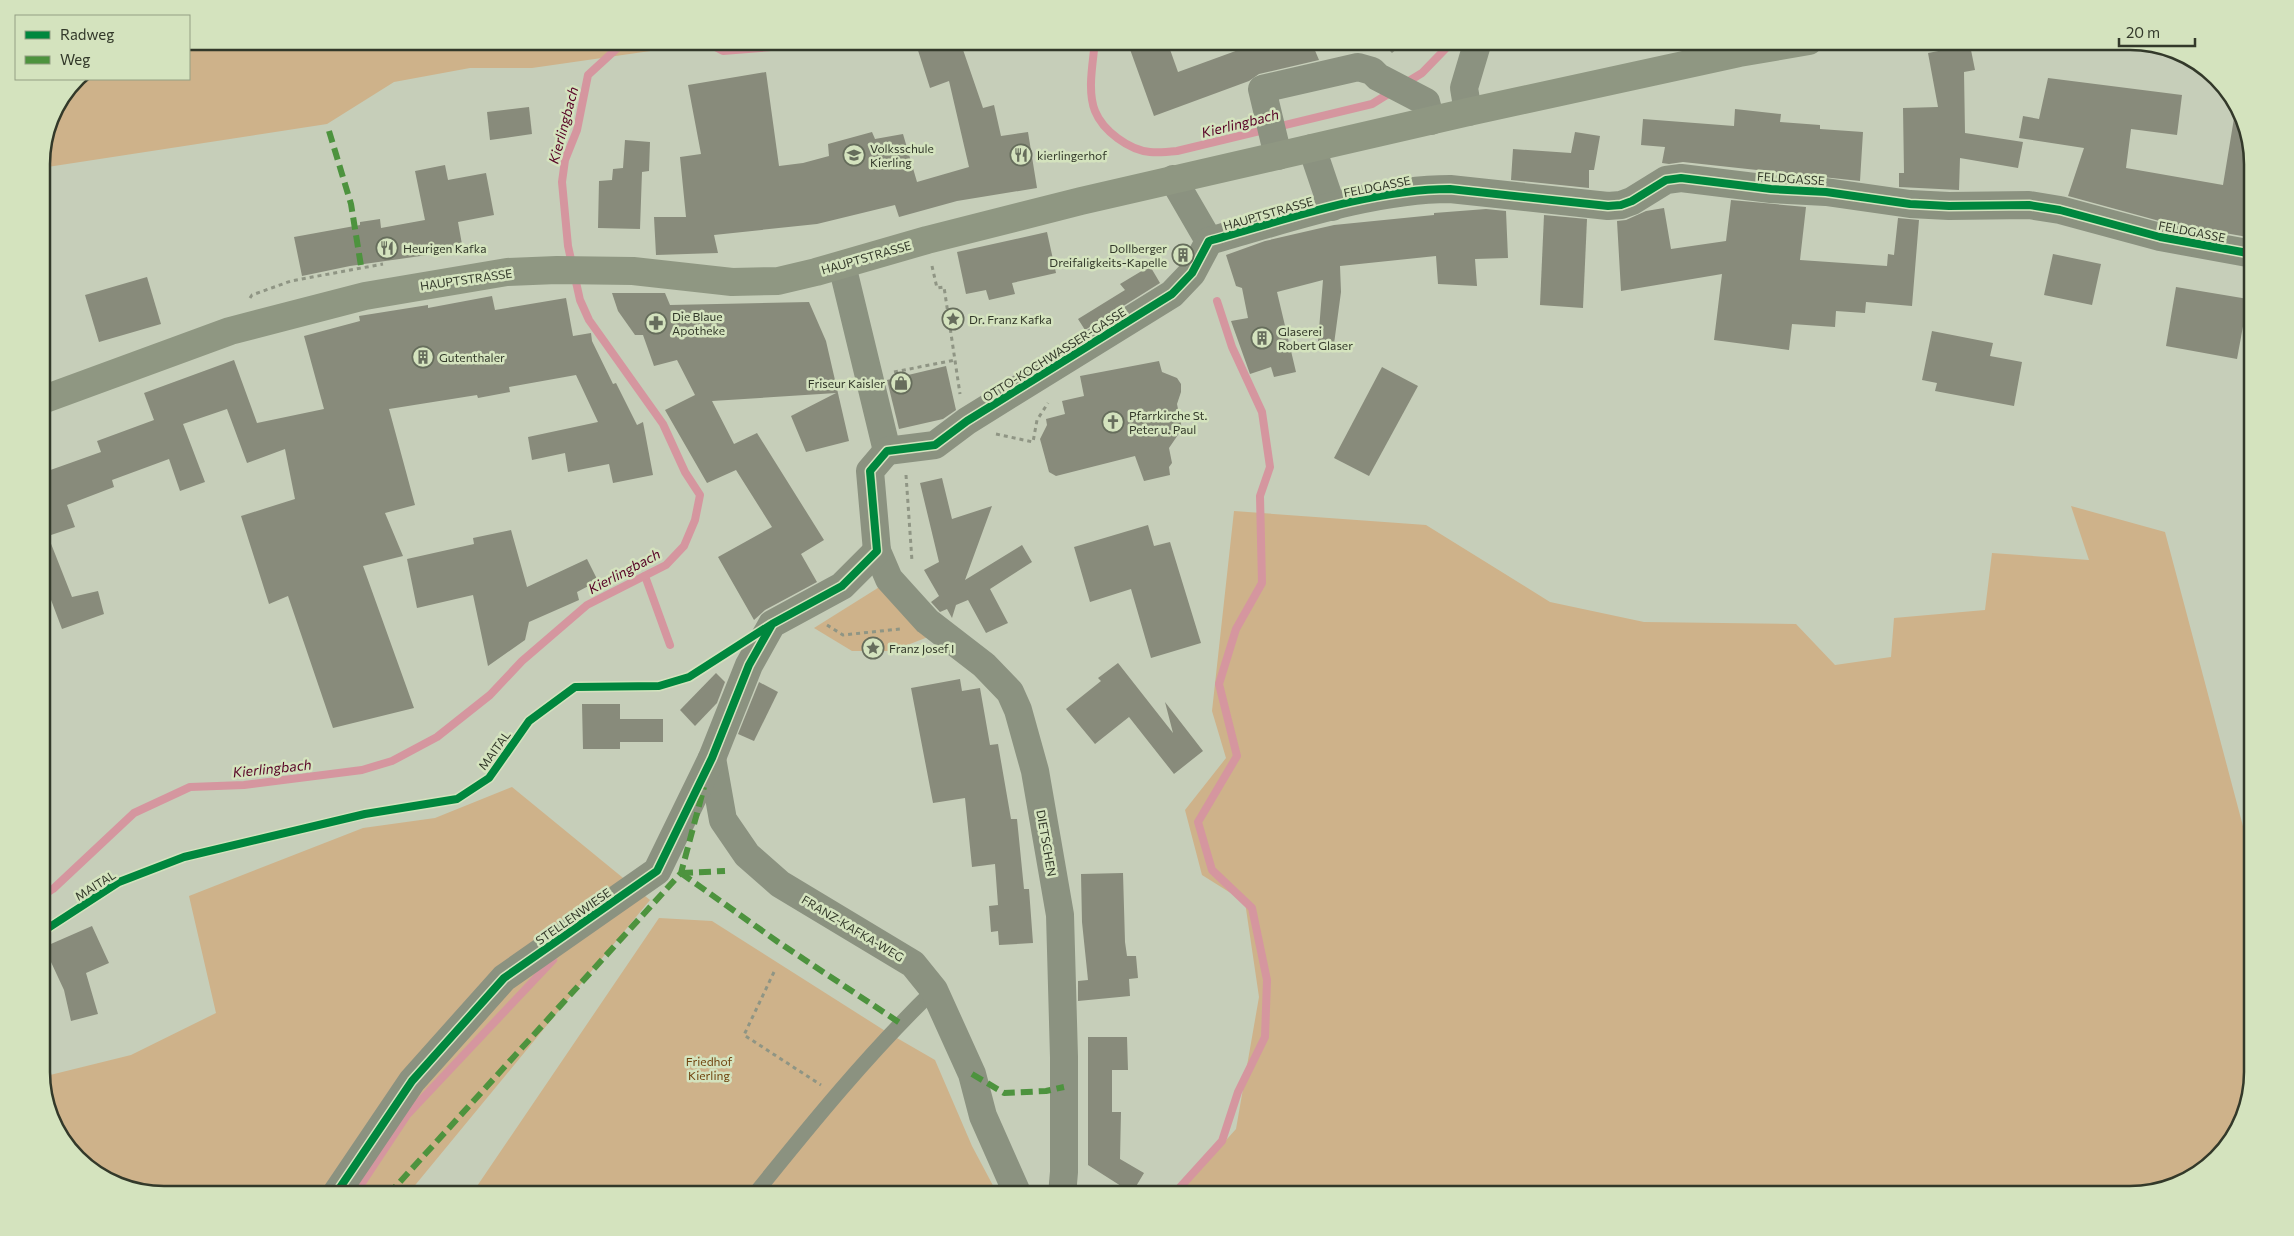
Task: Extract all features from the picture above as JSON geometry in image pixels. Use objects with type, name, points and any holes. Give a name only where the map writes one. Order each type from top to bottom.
[{"type":"main road","name":"HAUPTSTRASSE","points":[[50,397],[230,331],[341,301],[507,272],[557,270],[633,271],[732,282],[778,281],[842,265],[927,240],[1173,179],[1275,147],[1312,148],[1468,112],[1756,50]]},
{"type":"street","points":[[1468,112],[1464,88],[1475,50]]},
{"type":"street","points":[[1275,147],[1262,89],[1358,67],[1372,71],[1378,77],[1426,102],[1431,121]]},
{"type":"street","name":"FELDGASSE","points":[[1312,148],[1332,207],[1424,189],[1450,188],[1608,206],[1621,205],[1632,201],[1666,180],[1681,178],[1771,189],[1826,192],[1910,204],[1949,206],[2029,205],[2060,210],[2160,237],[2244,253]]},
{"type":"street","points":[[1173,179],[1210,241]]},
{"type":"street","name":"HAUPTSTRASSE","points":[[1210,241],[1332,207]]},
{"type":"street","name":"OTTO-KOCHWASSER-GASSE","points":[[886,451],[935,445],[968,421],[1172,294],[1192,273],[1210,241]]},
{"type":"street","points":[[842,265],[886,451]]},
{"type":"street","name":"DIETSCHEN","points":[[886,451],[870,472],[877,551],[889,579],[927,620],[984,665],[1010,692],[1018,710],[1035,772],[1060,915],[1064,1154],[1062,1186]]},
{"type":"street","points":[[808,604],[842,586],[877,551]]},
{"type":"street","name":"STELLENWIESE","points":[[341,1186],[412,1081],[504,978],[657,871],[712,758],[749,665],[772,624],[808,604]]},
{"type":"street","name":"FRANZ-KAFKA-WEG","points":[[712,758],[723,820],[747,855],[780,884],[913,964],[934,990],[972,1074],[982,1116],[1014,1186]]},
{"type":"lane","points":[[761,1186],[837,1094],[890,1034],[934,990]]},
{"type":"path","points":[[933,273],[937,288],[944,287],[958,385]]},
{"type":"path","points":[[869,377],[955,360]]},
{"type":"path","points":[[1033,442],[1036,420],[1052,397]]},
{"type":"path","points":[[886,451],[906,471],[912,563]]},
{"type":"path","points":[[808,604],[823,622],[843,635],[893,630],[927,620]]},
{"type":"path","points":[[774,972],[744,1036],[837,1094]]},
{"type":"green space","points":[[190,50],[657,50],[532,68],[470,68],[394,82],[327,124],[50,167],[51,149],[59,120],[73,94],[87,80],[190,80]]},
{"type":"green space","points":[[2071,506],[2165,532],[2244,830],[2244,1072],[2242,1095],[2238,1109],[2225,1136],[2200,1163],[2187,1171],[2160,1182],[2130,1186],[1185,1186],[1236,1129],[1259,997],[1245,902],[1202,875],[1185,810],[1226,758],[1212,711],[1234,511],[1426,525],[1550,602],[1644,622],[1796,624],[1835,665],[1891,657],[1894,618],[1985,610],[1992,553],[2089,560]]},
{"type":"green space","points":[[881,586],[928,637],[892,651],[852,651],[814,628]]},
{"type":"green space","points":[[512,787],[650,900],[414,1186],[149,1185],[127,1180],[113,1174],[100,1167],[78,1147],[69,1136],[56,1109],[52,1095],[50,1075],[131,1055],[216,1013],[189,896],[363,828],[435,818]]},
{"type":"green space","name":"Friedhof Kierling","points":[[659,918],[712,921],[890,1034],[935,1060],[972,1146],[993,1186],[477,1186]]},
{"type":"building","points":[[918,50],[963,50],[983,108],[994,105],[1001,136],[1028,132],[1037,188],[957,201],[899,217],[895,205],[817,224],[714,235],[718,253],[656,255],[654,217],[686,217],[680,157],[701,154],[688,85],[766,72],[779,166],[803,163],[829,156],[828,144],[872,132],[875,139],[903,134],[917,182],[969,167],[949,81],[930,88]]},
{"type":"building","points":[[1130,50],[1170,50],[1178,72],[1238,50],[1315,50],[1319,60],[1259,74],[1249,81],[1154,116]]},
{"type":"building","points":[[1944,50],[1971,50],[1975,70],[1964,72],[1965,133],[2023,142],[2018,168],[1960,158],[1959,190],[1899,187],[1899,173],[1904,173],[1903,108],[1938,107],[1928,53]]},
{"type":"building","points":[[2048,78],[2182,95],[2177,135],[2131,129],[2126,168],[2223,185],[2234,118],[2242,141],[2244,156],[2244,236],[2163,222],[2068,196],[2084,148],[2019,138],[2023,116],[2039,119]]},
{"type":"building","points":[[529,107],[532,134],[490,140],[487,112]]},
{"type":"building","points":[[1735,109],[1781,114],[1780,122],[1820,125],[1820,129],[1863,132],[1860,181],[1683,162],[1662,163],[1665,147],[1641,145],[1643,119],[1734,126]]},
{"type":"building","points":[[1575,132],[1600,136],[1594,170],[1589,170],[1589,188],[1511,180],[1513,149],[1571,153]]},
{"type":"building","points":[[625,140],[650,142],[649,171],[642,172],[640,229],[598,228],[599,181],[612,180],[613,169],[623,168]]},
{"type":"building","points":[[445,165],[448,180],[486,173],[494,215],[458,222],[463,250],[350,266],[302,276],[294,237],[360,225],[360,222],[380,219],[381,228],[425,220],[415,171]]},
{"type":"building","points":[[1731,200],[1806,207],[1800,260],[1887,266],[1888,254],[1894,255],[1898,218],[1919,220],[1912,306],[1866,302],[1865,313],[1836,311],[1835,327],[1792,324],[1789,350],[1714,340],[1722,274],[1621,291],[1617,221],[1626,220],[1646,211],[1664,208],[1671,249],[1726,241]]},
{"type":"building","points":[[1486,209],[1506,211],[1508,258],[1475,259],[1477,286],[1438,284],[1436,256],[1340,266],[1341,292],[1334,344],[1318,342],[1323,280],[1277,292],[1296,372],[1274,377],[1271,367],[1250,374],[1231,321],[1248,318],[1242,288],[1236,286],[1226,255],[1265,241],[1334,225]]},
{"type":"building","points":[[1544,215],[1587,219],[1583,308],[1540,305]]},
{"type":"building","points":[[1047,232],[1056,273],[1012,283],[1015,294],[989,300],[986,290],[966,294],[957,252]]},
{"type":"building","points":[[2053,254],[2101,264],[2092,305],[2044,295]]},
{"type":"building","points":[[1150,266],[1160,283],[1085,330],[1078,319],[1125,290],[1120,284]]},
{"type":"building","points":[[147,277],[161,324],[99,342],[85,295]]},
{"type":"building","points":[[2176,287],[2244,298],[2244,321],[2237,359],[2166,346]]},
{"type":"building","points":[[612,293],[665,293],[670,305],[809,302],[826,341],[849,441],[806,452],[791,416],[836,393],[712,401],[734,444],[757,433],[824,540],[801,554],[817,582],[765,610],[754,620],[718,557],[772,527],[736,470],[707,483],[665,410],[695,395],[677,360],[654,366],[643,335],[635,335],[618,311]]},
{"type":"building","points":[[492,296],[495,310],[566,298],[573,336],[591,333],[592,341],[613,384],[616,383],[637,425],[643,422],[653,475],[613,483],[609,464],[568,472],[565,453],[532,460],[528,437],[598,422],[576,375],[509,387],[510,392],[478,398],[477,395],[389,409],[415,505],[385,513],[403,556],[363,566],[414,708],[333,728],[288,596],[269,604],[241,516],[295,499],[285,449],[247,463],[227,409],[183,424],[205,482],[180,491],[169,459],[112,480],[114,487],[67,505],[75,527],[50,535],[50,470],[101,452],[97,441],[154,420],[144,393],[234,360],[257,423],[324,409],[304,336],[360,321],[359,316],[428,305],[428,308]]},
{"type":"building","points":[[1932,331],[1993,343],[1990,356],[2022,362],[2014,406],[1935,391],[1937,383],[1922,380]]},
{"type":"building","name":"Pfarrkirche St. Peter u. Paul","points":[[1159,361],[1162,372],[1177,378],[1181,384],[1181,392],[1177,404],[1182,429],[1169,448],[1172,463],[1169,467],[1170,475],[1144,481],[1135,456],[1056,476],[1049,472],[1040,439],[1047,425],[1046,419],[1065,414],[1062,401],[1084,396],[1080,376]]},
{"type":"building","points":[[946,366],[956,410],[943,419],[899,429],[887,380]]},
{"type":"building","points":[[1382,367],[1418,386],[1369,476],[1334,458]]},
{"type":"building","points":[[942,478],[952,519],[992,506],[965,580],[1022,545],[1032,562],[990,589],[1008,623],[986,633],[968,600],[956,605],[952,618],[947,609],[940,612],[931,602],[939,596],[924,570],[939,562],[920,483]]},
{"type":"building","points":[[1148,525],[1154,546],[1170,542],[1201,643],[1151,658],[1131,589],[1090,602],[1074,547]]},
{"type":"building","points":[[511,530],[527,587],[587,559],[598,581],[577,592],[579,600],[529,622],[525,640],[488,666],[473,595],[417,608],[407,559],[474,544],[473,538]]},
{"type":"building","points":[[50,541],[72,597],[98,591],[104,614],[62,629],[50,597]]},
{"type":"building","points":[[1118,663],[1173,733],[1165,702],[1203,751],[1174,774],[1129,717],[1095,744],[1066,709],[1101,681],[1098,678]]},
{"type":"building","points":[[716,673],[725,682],[717,703],[695,726],[680,710]]},
{"type":"building","points":[[960,679],[962,691],[980,688],[990,745],[998,744],[1011,819],[1017,819],[1024,889],[1029,889],[1033,943],[999,945],[998,931],[991,932],[989,906],[998,905],[995,864],[972,867],[965,798],[933,803],[911,688]]},
{"type":"building","points":[[759,682],[778,692],[754,741],[738,734]]},
{"type":"building","points":[[582,704],[620,704],[620,719],[663,719],[663,742],[620,742],[620,749],[583,749]]},
{"type":"building","points":[[1123,873],[1127,956],[1136,956],[1138,978],[1129,979],[1130,996],[1078,1001],[1078,981],[1088,980],[1082,922],[1081,874]]},
{"type":"building","points":[[92,926],[109,963],[86,973],[98,1014],[71,1021],[64,990],[50,960],[50,944]]},
{"type":"building","points":[[1088,1037],[1127,1037],[1128,1070],[1112,1070],[1112,1112],[1121,1112],[1120,1159],[1144,1173],[1136,1186],[1121,1186],[1088,1165]]},
{"type":"waterway","name":"Kierlingbach","points":[[50,891],[134,813],[190,787],[244,785],[362,770],[392,761],[437,737],[490,695],[522,661],[587,605],[666,565],[684,546],[695,520],[700,495],[685,472],[663,424],[589,320],[580,300],[568,246],[562,182],[565,160],[577,130],[588,75],[615,50]]},
{"type":"waterway","name":"Kierlingbach","points":[[721,50],[735,50]]},
{"type":"waterway","name":"Kierlingbach","points":[[1094,50],[1091,95],[1095,111],[1104,126],[1118,138],[1134,148],[1150,152],[1177,151],[1372,104],[1393,91]]},
{"type":"waterway","name":"Kierlingbach","points":[[1404,84],[1422,73],[1444,50]]},
{"type":"waterway","points":[[1181,1186],[1222,1141],[1238,1092],[1265,1037],[1267,980],[1252,908],[1212,870],[1198,822],[1237,756],[1219,684],[1236,629],[1262,583],[1260,496],[1270,467],[1262,412],[1232,347],[1217,301]]},
{"type":"waterway","points":[[645,576],[670,645]]},
{"type":"waterway","points":[[360,1186],[407,1115],[553,960]]},
{"type":"marked path","points":[[329,131],[351,204],[361,266]]},
{"type":"marked path","points":[[396,1186],[681,873],[704,787]]},
{"type":"marked path","points":[[681,873],[725,871]]},
{"type":"marked path","points":[[681,873],[778,942],[900,1023]]},
{"type":"marked path","points":[[972,1074],[1004,1093],[1046,1091],[1064,1087]]},
{"type":"cycle path","name":"MAITAL","points":[[50,927],[119,882],[184,857],[365,814],[457,799],[489,778],[529,721],[575,687],[659,686],[689,677],[772,624],[842,586],[877,551],[870,471],[887,451],[935,445],[967,421],[1172,294],[1192,273],[1209,241],[1298,215],[1390,194],[1450,189],[1608,206],[1621,205],[1632,201],[1666,180],[1681,178],[1771,189],[1826,192],[1910,204],[1949,206],[2029,205],[2060,210],[2160,237],[2244,252]]},
{"type":"cycle path","points":[[341,1186],[412,1081],[504,978],[657,871],[712,758],[749,665],[771,626]]},
{"type":"place","name":"Volksschule Kierling","points":[[854,155]]},
{"type":"place","name":"kierlingerhof","points":[[1021,155]]},
{"type":"place","name":"Heurigen Kafka","points":[[387,248]]},
{"type":"place","name":"Dollberger Dreifaligkeits-Kapelle","points":[[1183,255]]},
{"type":"place","name":"Dr. Franz Kafka","points":[[953,319]]},
{"type":"place","name":"Die Blaue Apotheke","points":[[656,323]]},
{"type":"place","name":"Glaserei Robert Glaser","points":[[1262,338]]},
{"type":"place","name":"Gutenthaler","points":[[423,357]]},
{"type":"place","name":"Friseur Kaisler","points":[[901,383]]},
{"type":"place","name":"Pfarrkirche St. Peter u. Paul","points":[[1113,422]]},
{"type":"place","name":"Franz Josef I","points":[[873,648]]}]
